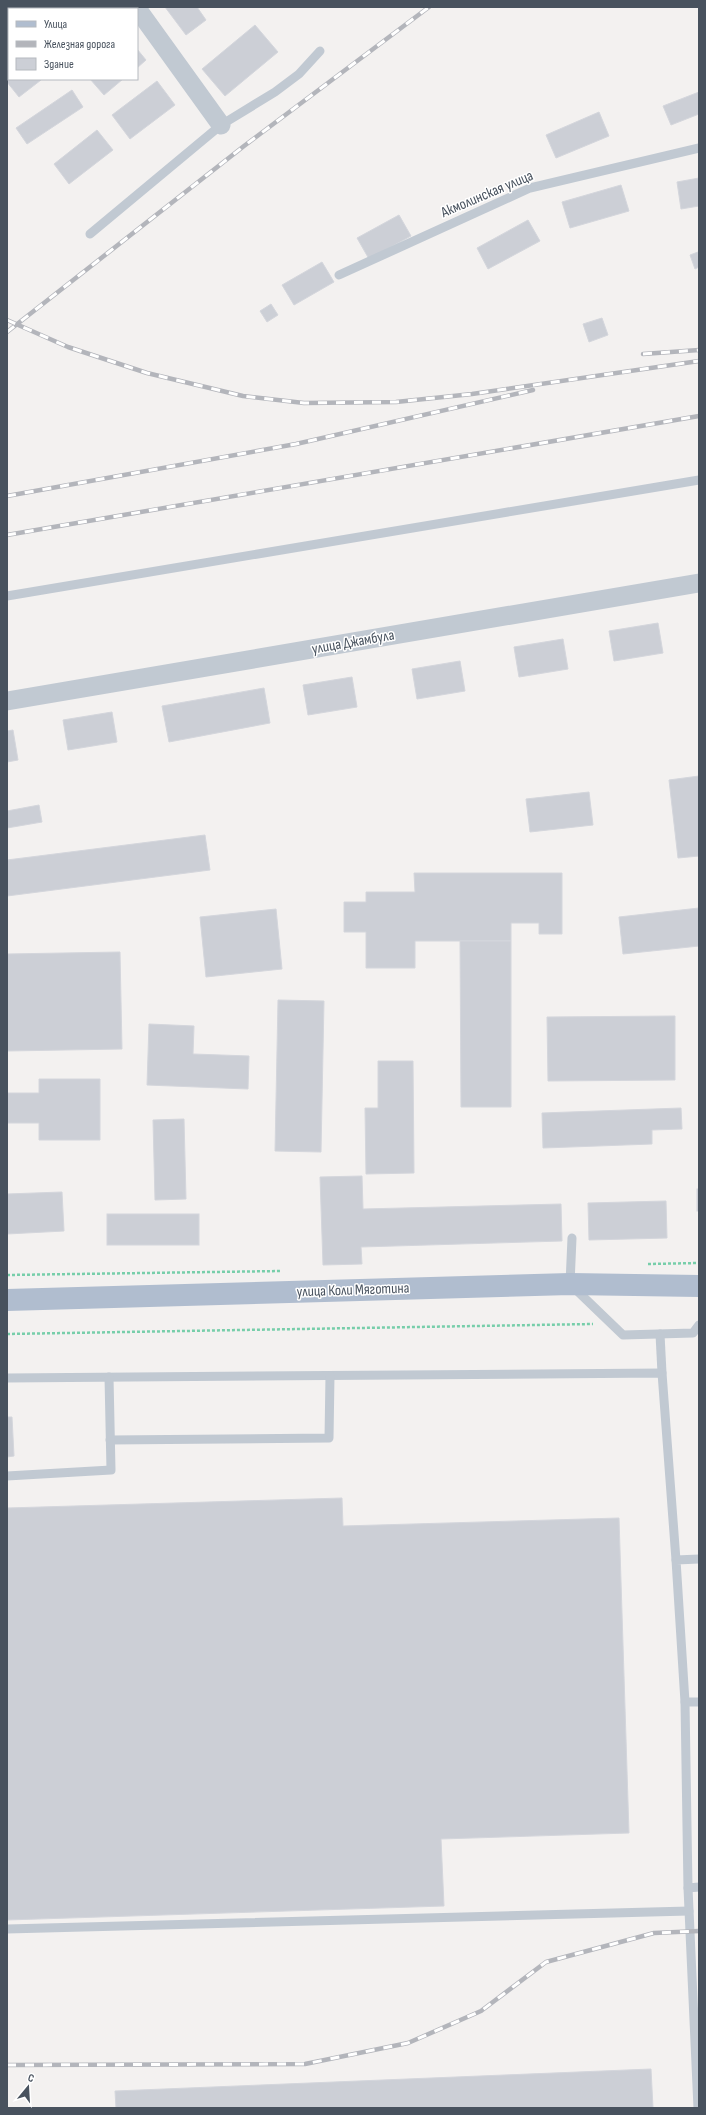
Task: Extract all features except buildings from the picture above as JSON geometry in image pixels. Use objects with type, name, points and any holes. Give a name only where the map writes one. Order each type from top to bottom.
[{"type":"main road","name":"улица Коли Мяготина","points":[[7,1300],[570,1284],[699,1286]]},
{"type":"street","points":[[139,16],[221,124]]},
{"type":"street","name":"улица Джамбула","points":[[7,700],[699,583]]},
{"type":"lane","points":[[90,234],[221,124],[275,92],[299,74],[320,51]]},
{"type":"lane","name":"Акмолинская улица","points":[[339,275],[530,188],[699,148]]},
{"type":"lane","points":[[7,596],[699,480]]},
{"type":"lane","points":[[572,1238],[570,1284],[623,1335],[693,1333],[699,1325]]},
{"type":"lane","points":[[660,1334],[685,1702],[688,1888],[698,2108]]},
{"type":"lane","points":[[7,1378],[662,1373]]},
{"type":"lane","points":[[110,1440],[329,1438],[330,1376]]},
{"type":"lane","points":[[7,1476],[111,1470],[109,1377]]},
{"type":"lane","points":[[676,1560],[699,1559]]},
{"type":"lane","points":[[685,1702],[699,1702]]},
{"type":"lane","points":[[688,1888],[699,1887]]},
{"type":"lane","points":[[7,1929],[689,1911]]},
{"type":"path","points":[[7,1334],[612,1323]]},
{"type":"railway","points":[[7,332],[244,146],[429,7]]},
{"type":"railway","points":[[7,320],[68,347],[147,373],[243,396],[304,403],[396,402],[472,394],[699,361]]},
{"type":"railway","points":[[643,354],[699,350]]},
{"type":"railway","points":[[7,496],[296,444],[533,390]]},
{"type":"railway","points":[[7,535],[699,416]]},
{"type":"railway","points":[[7,2065],[305,2064],[408,2043],[481,2011],[546,1962],[654,1933],[699,1931]]}]
